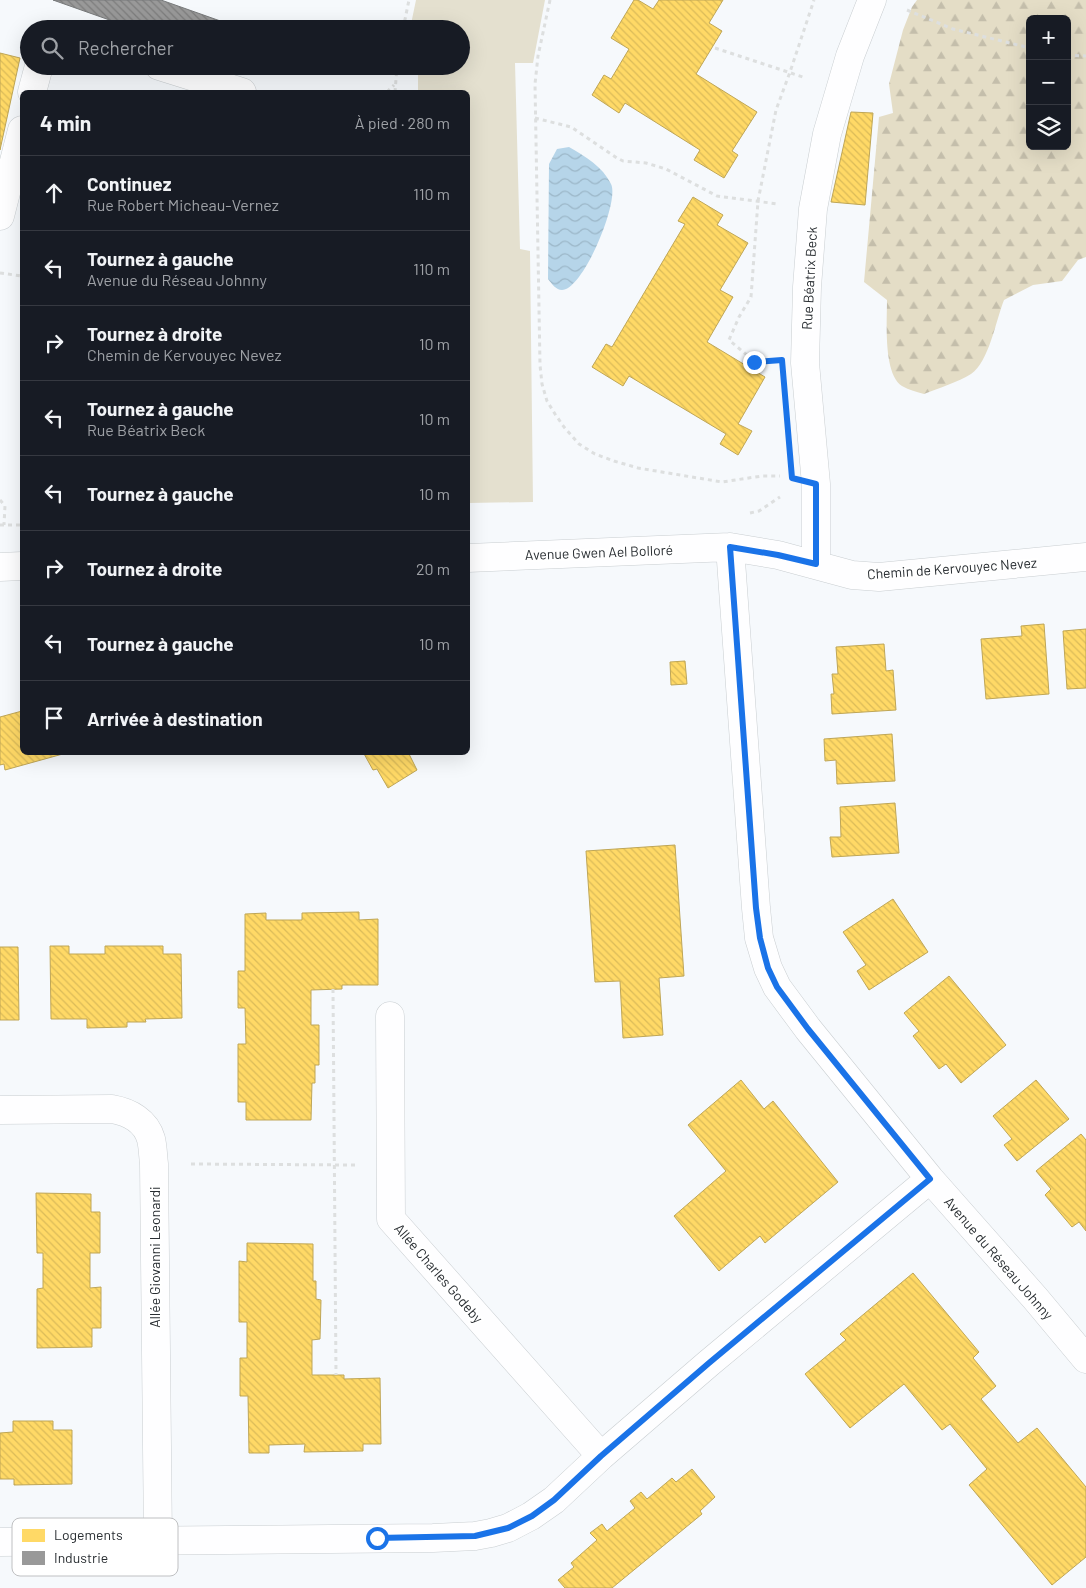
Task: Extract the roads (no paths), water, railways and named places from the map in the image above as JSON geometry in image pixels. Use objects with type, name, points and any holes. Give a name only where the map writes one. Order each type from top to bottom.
[{"type":"street","name":"Rue Béatrix Beck","points":[[816,564],[816,484],[805,363],[807,287],[813,209],[824,150],[840,89],[850,56],[872,0]]},
{"type":"street","points":[[33,90],[37,75]]},
{"type":"street","points":[[180,75],[207,87],[228,90]]},
{"type":"street","points":[[0,216],[20,138]]},
{"type":"street","name":"Chemin de Kervouyec Nevez","points":[[730,547],[778,555],[852,575],[879,577],[1086,557]]},
{"type":"street","name":"Avenue Gwen Ael Bolloré","points":[[470,558],[730,547]]},
{"type":"street","name":"Avenue du Réseau Johnny","points":[[730,547],[756,908],[760,938],[768,968],[777,987],[808,1029],[930,1179],[1086,1359]]},
{"type":"street","points":[[0,567],[20,566]]},
{"type":"street","name":"Allée Charles Godeby","points":[[390,1016],[391,1219],[601,1456]]},
{"type":"street","name":"Allée Giovanni Leonardi","points":[[0,1110],[112,1109],[125,1111],[144,1125],[151,1139],[154,1164],[158,1518]]},
{"type":"street","points":[[178,1540],[433,1538],[475,1536],[508,1528],[532,1516],[554,1500],[601,1456],[709,1363],[930,1179]]},
{"type":"water","points":[[569,147],[587,158],[603,172],[611,184],[612,193],[605,225],[589,261],[571,286],[560,290],[548,279],[549,164],[557,149]]}]
